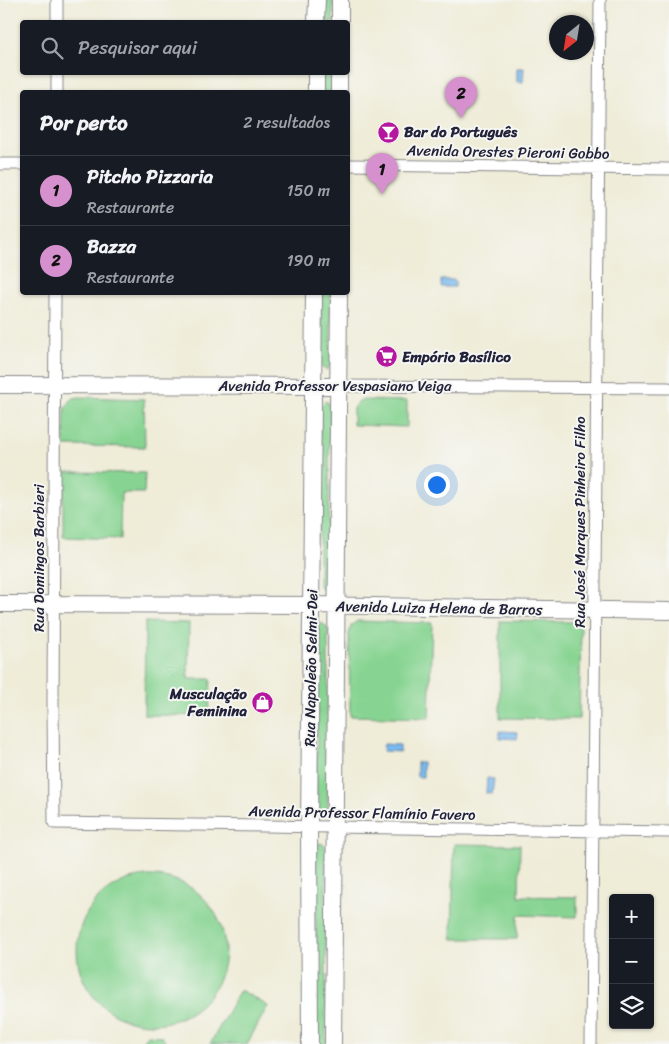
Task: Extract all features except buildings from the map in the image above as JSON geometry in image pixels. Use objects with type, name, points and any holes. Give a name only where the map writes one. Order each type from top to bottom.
[{"type":"main road","points":[[316,20],[317,0]]},
{"type":"main road","points":[[340,0],[340,20]]},
{"type":"main road","points":[[316,75],[316,90]]},
{"type":"main road","points":[[339,90],[340,75]]},
{"type":"main road","name":"Rua Napoleão Selmi-Dei","points":[[310,1044],[309,827],[314,295]]},
{"type":"main road","name":"Rua Napoleão Selmi-Dei","points":[[333,1044],[339,295]]},
{"type":"main road","name":"Avenida Professor Vespasiano Veiga","points":[[0,384],[339,386]]},
{"type":"main road","name":"Avenida Luiza Helena de Barros","points":[[0,604],[312,605],[669,611]]},
{"type":"street","points":[[57,0],[57,20]]},
{"type":"street","name":"Rua José Marques Pinheiro Filho","points":[[591,1044],[600,0]]},
{"type":"street","points":[[57,75],[57,90]]},
{"type":"street","points":[[0,164],[20,164]]},
{"type":"street","name":"Avenida Orestes Pieroni Gobbo","points":[[350,165],[669,169]]},
{"type":"street","name":"Rua Domingos Barbieri","points":[[54,823],[55,295]]},
{"type":"street","name":"Avenida Professor Vespasiano Veiga","points":[[339,386],[669,388]]},
{"type":"street","name":"Avenida Professor Flamínio Favero","points":[[54,823],[669,832]]},
{"type":"green space","points":[[323,0],[333,0],[333,20],[323,20]]},
{"type":"green space","points":[[322,75],[333,75],[333,90],[322,90]]},
{"type":"green space","points":[[321,295],[331,295],[331,363],[326,370],[321,367]]},
{"type":"green space","points":[[73,398],[144,399],[145,447],[64,446],[65,408]]},
{"type":"green space","points":[[360,400],[407,401],[407,427],[353,425],[353,408]]},
{"type":"green space","points":[[325,401],[329,403],[330,409],[328,588],[325,591],[319,585],[320,410]]},
{"type":"green space","points":[[63,472],[145,473],[144,493],[121,493],[120,539],[63,537]]},
{"type":"green space","points":[[357,621],[432,623],[429,718],[350,716],[349,634],[351,626]]},
{"type":"green space","points":[[500,621],[575,622],[581,628],[579,719],[500,718]]},
{"type":"green space","points":[[145,622],[189,623],[188,679],[211,679],[209,716],[144,715]]},
{"type":"green space","points":[[321,623],[328,630],[328,807],[324,816],[319,815],[316,811],[318,627]]},
{"type":"green space","points":[[319,843],[323,844],[326,848],[326,1044],[316,1044],[316,849]]},
{"type":"green space","points":[[454,844],[520,845],[519,896],[577,897],[577,917],[518,915],[517,939],[452,939]]},
{"type":"green space","points":[[151,876],[165,877],[179,882],[203,898],[219,922],[224,936],[224,964],[219,978],[203,1002],[179,1018],[165,1023],[151,1024],[137,1023],[123,1018],[99,1002],[83,978],[78,964],[77,950],[78,936],[83,922],[99,898],[123,882],[137,877]]},
{"type":"green space","points":[[240,990],[268,1006],[247,1044],[210,1044]]},
{"type":"green space","points":[[147,1035],[161,1036],[167,1044],[140,1044]]},
{"type":"water","points":[[517,68],[524,68],[523,82],[517,82]]},
{"type":"water","points":[[441,280],[455,280],[455,287],[441,287]]},
{"type":"water","points":[[500,731],[518,732],[517,739],[500,738]]},
{"type":"water","points":[[384,744],[400,745],[400,752],[383,751]]},
{"type":"water","points":[[417,762],[423,762],[423,777],[417,777]]},
{"type":"water","points":[[487,778],[494,779],[492,794],[486,793]]},
{"type":"place","name":"Bazza","points":[[461,118]]},
{"type":"place","name":"Bar do Português","points":[[388,132]]},
{"type":"place","name":"Pitcho Pizzaria","points":[[382,194]]},
{"type":"place","name":"Empório Basílico","points":[[386,357]]},
{"type":"place","name":"Musculação Feminina","points":[[263,703]]}]
